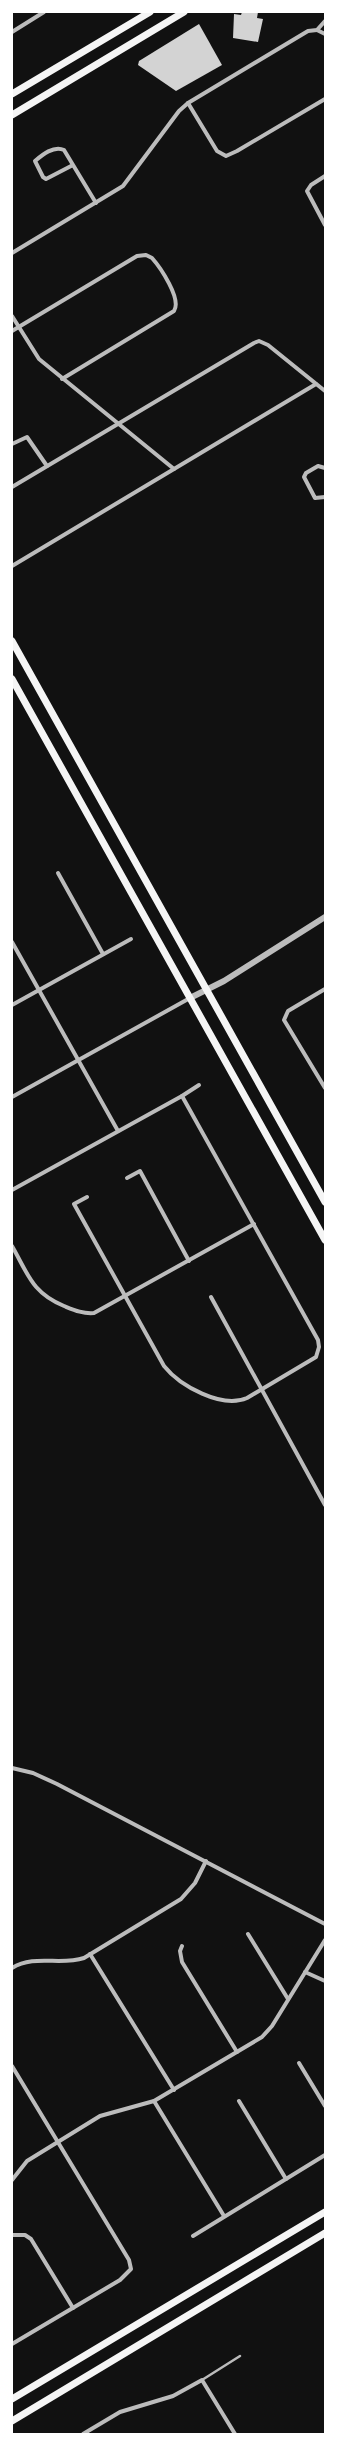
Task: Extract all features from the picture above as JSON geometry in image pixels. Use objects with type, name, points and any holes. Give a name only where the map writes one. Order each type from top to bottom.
[{"type":"main road","points":[[12,94],[150,12]]},
{"type":"main road","points":[[12,115],[184,12]]},
{"type":"main road","points":[[12,641],[325,1202]]},
{"type":"main road","points":[[12,679],[325,1240]]},
{"type":"main road","points":[[12,2399],[325,2212]]},
{"type":"main road","points":[[12,2421],[325,2233]]},
{"type":"street","points":[[12,32],[44,12]]},
{"type":"street","points":[[317,30],[325,21]]},
{"type":"street","points":[[12,253],[96,203],[126,183],[179,111],[188,103],[308,31],[317,30],[325,34]]},
{"type":"street","points":[[188,103],[217,151],[226,156],[238,151],[325,99]]},
{"type":"street","points":[[73,165],[46,179],[43,177],[36,161],[54,148],[64,150],[96,203]]},
{"type":"street","points":[[325,176],[311,185],[307,191],[325,225]]},
{"type":"street","points":[[12,332],[137,256],[146,255],[153,259],[176,297],[177,304],[174,310],[62,378]]},
{"type":"street","points":[[12,316],[39,359],[174,469]]},
{"type":"street","points":[[12,487],[259,341],[268,345],[325,391]]},
{"type":"street","points":[[12,566],[316,384]]},
{"type":"street","points":[[12,444],[27,437],[47,466]]},
{"type":"street","points":[[325,468],[318,466],[306,473],[304,477],[315,498],[320,500],[325,498]]},
{"type":"street","points":[[58,873],[103,954]]},
{"type":"street","points":[[12,1097],[206,989],[224,981],[325,918]]},
{"type":"street","points":[[12,1005],[131,939]]},
{"type":"street","points":[[12,942],[118,1131]]},
{"type":"street","points":[[325,989],[288,1011],[284,1020],[325,1088]]},
{"type":"street","points":[[12,1190],[182,1096],[199,1085]]},
{"type":"street","points":[[87,1197],[74,1204],[164,1366],[179,1381],[219,1400],[229,1402],[242,1400],[312,1361],[318,1353],[319,1345],[254,1224],[182,1096]]},
{"type":"street","points":[[127,1178],[140,1171],[189,1261]]},
{"type":"street","points":[[12,1246],[39,1292],[51,1300],[86,1313],[100,1310],[254,1224]]},
{"type":"street","points":[[211,1297],[325,1505]]},
{"type":"street","points":[[12,1768],[33,1773],[57,1784],[325,1924]]},
{"type":"street","points":[[12,1968],[33,1960],[77,1960],[90,1954],[181,1899],[194,1883],[206,1861]]},
{"type":"street","points":[[248,1934],[288,1998]]},
{"type":"street","points":[[12,2180],[27,2161],[107,2113],[154,2101],[237,2052],[267,2032],[325,1940]]},
{"type":"street","points":[[182,1946],[180,1951],[182,1962],[237,2052]]},
{"type":"street","points":[[90,1954],[174,2090]]},
{"type":"street","points":[[304,1972],[325,1981]]},
{"type":"street","points":[[299,2063],[325,2106]]},
{"type":"street","points":[[12,2066],[129,2260],[131,2269],[128,2274],[12,2344]]},
{"type":"street","points":[[154,2101],[224,2216]]},
{"type":"street","points":[[239,2101],[286,2179]]},
{"type":"street","points":[[193,2236],[325,2155]]},
{"type":"street","points":[[12,2234],[26,2235],[31,2239],[73,2308]]},
{"type":"street","points":[[83,2434],[120,2412],[173,2396],[202,2380],[235,2434]]},
{"type":"lane","points":[[202,2380],[240,2356]]},
{"type":"building","points":[[242,12],[258,12],[257,18],[263,19],[258,42],[233,38],[234,14],[241,15]]},
{"type":"building","points":[[199,24],[222,65],[176,91],[138,65],[139,61]]}]
